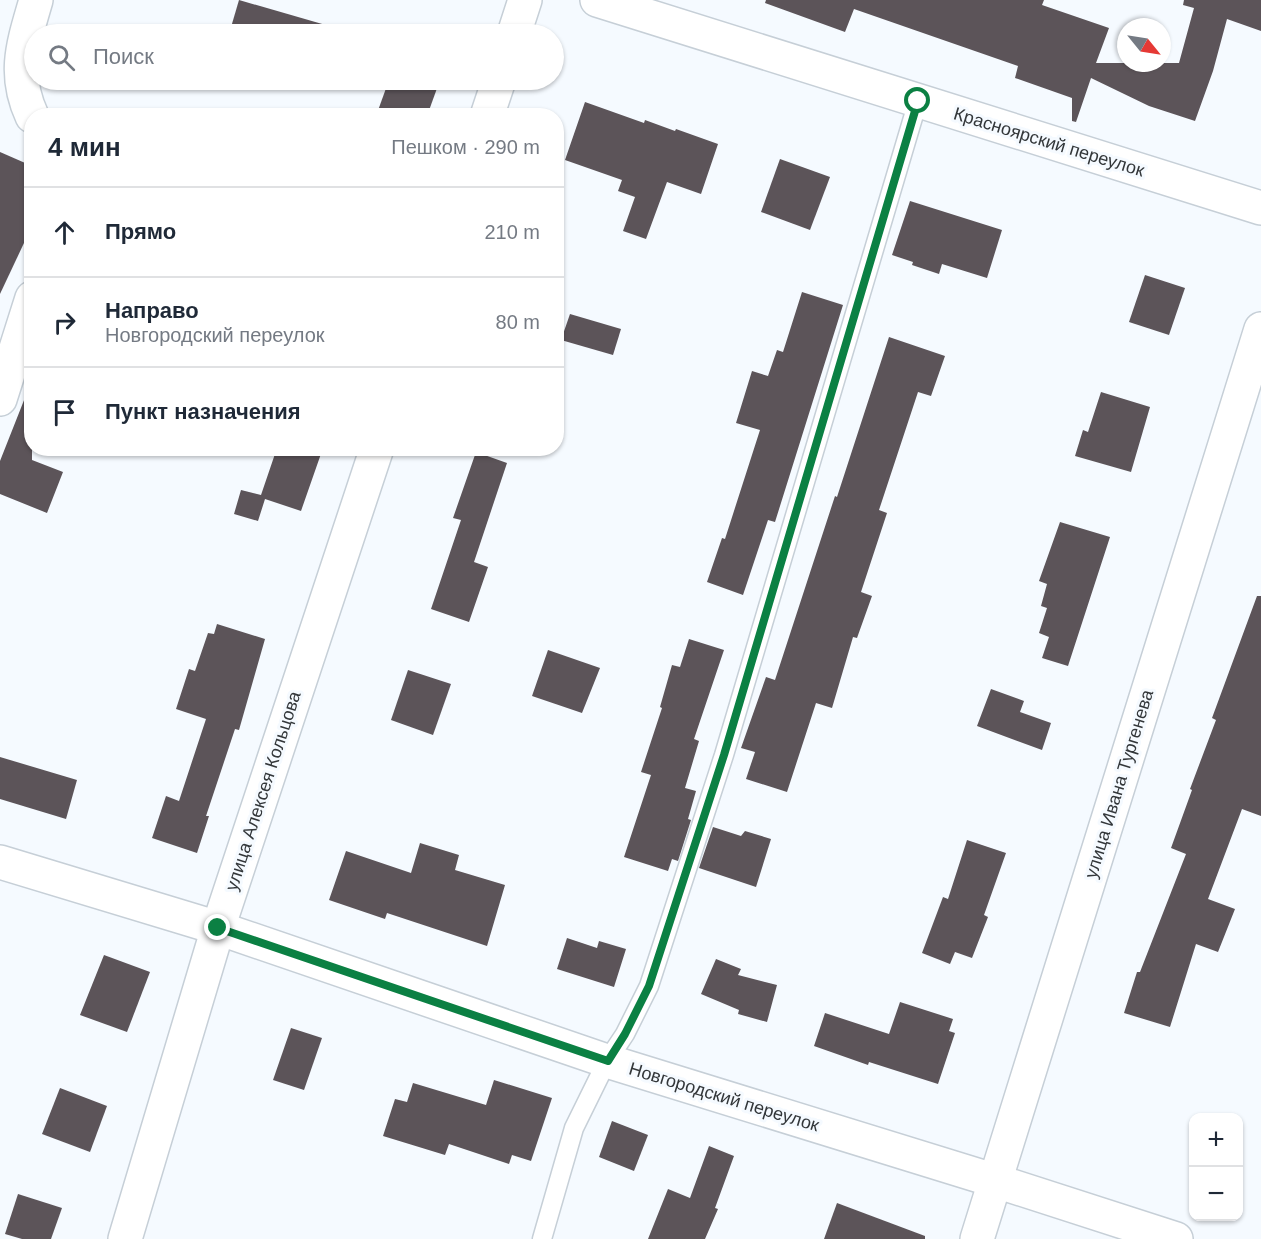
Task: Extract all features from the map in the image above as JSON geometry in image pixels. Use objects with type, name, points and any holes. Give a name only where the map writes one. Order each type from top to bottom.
[{"type":"street","points":[[30,24],[36,0]]},
{"type":"street","points":[[517,24],[525,0]]},
{"type":"street","name":"Красноярский переулок","points":[[597,0],[1261,208]]},
{"type":"street","points":[[24,44],[20,68],[29,108]]},
{"type":"street","points":[[490,108],[496,90]]},
{"type":"street","points":[[0,399],[24,323]]},
{"type":"street","name":"улица Ивана Тургенева","points":[[977,1239],[1261,329]]},
{"type":"street","name":"улица Алексея Кольцова","points":[[125,1239],[218,928],[374,456]]},
{"type":"street","name":"Новгородский переулок","points":[[0,862],[218,928],[608,1061],[1176,1239]]},
{"type":"lane","points":[[542,1239],[574,1128],[649,986],[724,755],[918,101]]},
{"type":"building","points":[[239,0],[322,24],[232,24]]},
{"type":"building","points":[[766,0],[1044,0],[1042,5],[1109,28],[1096,63],[1117,63],[1117,72],[1171,72],[1171,63],[1179,63],[1194,8],[1183,5],[1184,0],[1261,0],[1261,31],[1227,19],[1213,71],[1195,121],[1149,106],[1091,78],[1076,122],[1072,121],[1072,98],[1015,78],[1018,66],[854,9],[845,32],[765,3]]},
{"type":"building","points":[[385,90],[436,90],[430,108],[379,108]]},
{"type":"building","points":[[585,102],[644,123],[645,120],[718,144],[701,194],[667,182],[646,239],[623,231],[635,197],[618,191],[622,180],[565,160]]},
{"type":"building","points":[[0,152],[24,162],[24,243],[0,294]]},
{"type":"building","points":[[780,159],[830,177],[810,230],[761,212]]},
{"type":"building","points":[[910,201],[1002,230],[987,278],[942,264],[939,274],[892,255]]},
{"type":"building","points":[[1145,275],[1185,288],[1169,335],[1129,322]]},
{"type":"building","points":[[802,292],[843,305],[775,522],[768,520],[743,595],[707,582],[722,538],[725,539],[760,430],[736,423],[752,371],[768,376],[777,350],[783,352]]},
{"type":"building","points":[[570,314],[621,329],[613,355],[564,341],[564,331]]},
{"type":"building","points":[[889,337],[945,356],[931,396],[918,392],[879,510],[887,513],[861,592],[872,596],[857,638],[853,637],[832,708],[816,703],[787,792],[746,779],[755,752],[741,748],[766,677],[775,680]]},
{"type":"building","points":[[1101,392],[1150,407],[1131,472],[1075,456],[1083,430],[1088,432]]},
{"type":"building","points":[[24,400],[24,456],[32,456],[32,460],[63,472],[47,513],[0,494],[0,461]]},
{"type":"building","points":[[274,456],[320,456],[301,511],[265,499],[258,521],[234,514],[241,490],[261,495]]},
{"type":"building","points":[[475,456],[487,456],[507,463],[474,562],[488,567],[469,622],[431,609],[461,520],[453,518]]},
{"type":"building","points":[[1060,522],[1110,537],[1068,666],[1042,658],[1049,637],[1039,633],[1047,608],[1041,606],[1047,584],[1039,581]]},
{"type":"building","points":[[1257,596],[1261,596],[1261,816],[1242,809],[1208,899],[1235,909],[1218,952],[1196,944],[1170,1027],[1124,1013],[1137,972],[1140,972],[1186,854],[1171,848],[1216,720],[1212,718]]},
{"type":"building","points":[[217,624],[265,639],[239,730],[235,729],[206,816],[209,816],[197,853],[152,838],[166,796],[179,801],[206,719],[176,709],[189,669],[195,671],[208,633],[214,634]]},
{"type":"building","points":[[689,639],[724,650],[694,739],[699,741],[685,788],[696,791],[688,819],[691,820],[678,861],[672,859],[668,871],[624,857],[651,775],[641,772],[662,708],[660,707],[672,665],[680,667]]},
{"type":"building","points":[[548,650],[600,668],[582,713],[532,696]]},
{"type":"building","points":[[408,670],[451,684],[433,735],[391,720]]},
{"type":"building","points":[[991,689],[1024,701],[1020,712],[1051,723],[1042,750],[977,726]]},
{"type":"building","points":[[0,757],[77,780],[66,819],[0,799]]},
{"type":"building","points":[[713,827],[741,836],[745,831],[771,839],[756,887],[699,868]]},
{"type":"building","points":[[967,840],[1006,853],[984,915],[988,917],[972,958],[955,952],[950,964],[922,953],[943,897],[948,899]]},
{"type":"building","points":[[420,843],[459,855],[455,870],[505,885],[487,946],[387,913],[385,919],[329,900],[346,851],[411,873]]},
{"type":"building","points":[[567,938],[597,948],[599,941],[626,949],[614,987],[557,969]]},
{"type":"building","points":[[104,955],[150,972],[127,1032],[80,1015]]},
{"type":"building","points":[[716,959],[741,969],[738,975],[777,985],[767,1022],[738,1014],[739,1010],[701,994]]},
{"type":"building","points":[[900,1002],[953,1019],[949,1031],[955,1033],[938,1084],[869,1062],[868,1065],[814,1046],[825,1013],[889,1034]]},
{"type":"building","points":[[291,1028],[322,1038],[304,1090],[273,1080]]},
{"type":"building","points":[[494,1080],[552,1098],[531,1161],[512,1155],[509,1164],[449,1144],[445,1155],[383,1136],[395,1099],[407,1102],[413,1083],[486,1105]]},
{"type":"building","points":[[60,1088],[107,1106],[90,1152],[42,1134]]},
{"type":"building","points":[[612,1121],[648,1135],[634,1171],[599,1157]]},
{"type":"building","points":[[709,1146],[734,1156],[715,1208],[718,1209],[705,1239],[648,1239],[668,1189],[690,1198]]},
{"type":"building","points":[[18,1194],[62,1208],[51,1239],[22,1239],[5,1234]]},
{"type":"building","points":[[837,1203],[925,1236],[925,1239],[824,1239]]},
{"type":"route","points":[[218,928],[608,1061],[625,1034],[649,986],[724,755],[918,101]]}]
